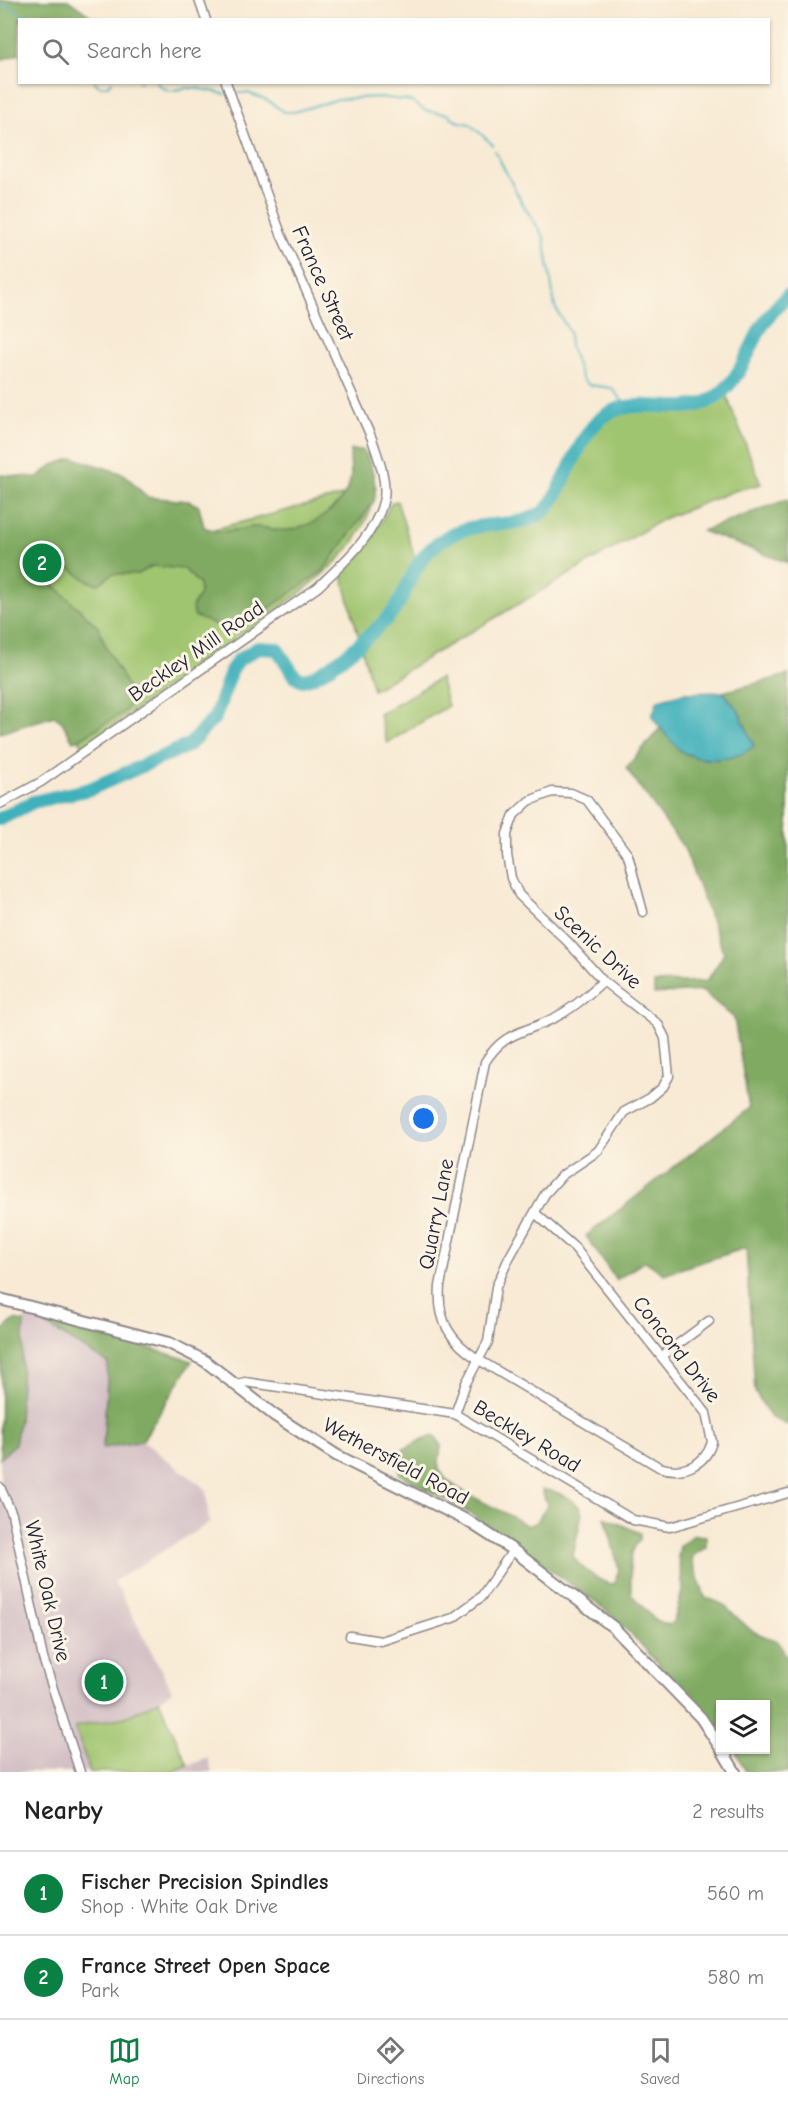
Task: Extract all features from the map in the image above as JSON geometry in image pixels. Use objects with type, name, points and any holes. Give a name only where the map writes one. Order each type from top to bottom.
[{"type":"street","points":[[199,0],[205,18]]},
{"type":"street","name":"France Street","points":[[227,84],[281,234],[372,439],[381,467],[384,498]]},
{"type":"street","name":"Beckley Mill Road","points":[[0,804],[41,782],[318,587],[353,554],[377,516],[384,498]]},
{"type":"street","name":"Scenic Drive","points":[[455,1414],[488,1342],[496,1287],[509,1258],[552,1185],[598,1151],[624,1112],[650,1098],[663,1087],[669,1076],[667,1047],[658,1024],[603,981],[568,942],[536,913],[516,888],[511,878],[507,855],[507,834],[514,815],[529,801],[552,792],[571,792],[587,800],[628,855],[643,912]]},
{"type":"street","name":"Quarry Lane","points":[[479,1360],[453,1340],[440,1315],[439,1301],[485,1062],[495,1047],[505,1038],[563,1013],[603,981]]},
{"type":"street","name":"Concord Drive","points":[[479,1360],[659,1467],[670,1471],[682,1471],[693,1467],[710,1449],[711,1428],[706,1413],[575,1248],[535,1213]]},
{"type":"street","name":"Wethersfield Road","points":[[0,1299],[169,1343],[205,1361],[274,1415],[336,1455],[468,1521],[513,1550],[613,1627],[701,1719],[716,1741]]},
{"type":"street","points":[[662,1356],[709,1321]]},
{"type":"street","name":"Beckley Road","points":[[236,1384],[245,1382],[455,1414],[633,1521],[670,1527],[788,1493]]},
{"type":"street","name":"White Oak Drive","points":[[0,1487],[12,1514],[43,1658],[80,1772]]},
{"type":"street","points":[[350,1636],[381,1641],[453,1618],[481,1597],[513,1550]]},
{"type":"street","name":"Wethersfield Road","points":[[724,1754],[735,1772]]},
{"type":"shaded area","points":[[25,1312],[108,1363],[104,1447],[142,1441],[206,1489],[209,1523],[114,1581],[173,1692],[126,1717],[75,1727],[90,1772],[0,1772],[0,1459],[15,1444],[19,1422]]},
{"type":"shaded area","points":[[208,1758],[212,1772],[171,1772]]},
{"type":"green space","points":[[0,0],[68,0],[94,18],[18,18],[18,54],[0,60]]},
{"type":"green space","points":[[724,389],[761,484],[734,491],[663,519],[373,690],[342,575],[365,550],[392,502],[397,501],[417,565],[435,547],[456,534],[478,526],[532,518],[547,510],[582,440],[599,421],[609,414],[633,406],[675,406],[701,403],[713,398]]},
{"type":"green space","points":[[351,450],[362,450],[368,459],[374,482],[374,501],[324,570],[234,633],[194,616],[192,607],[200,594],[199,584],[184,569],[152,566],[138,574],[112,574],[99,584],[85,579],[62,563],[48,559],[39,571],[98,627],[134,699],[124,712],[78,740],[73,741],[62,722],[54,716],[0,733],[0,475],[37,477],[53,465],[74,458],[124,474],[147,497],[189,501],[199,506],[204,527],[217,531],[254,527],[283,530],[297,528],[316,520],[334,508],[341,500],[350,481]]},
{"type":"green space","points":[[376,487],[366,520],[358,535],[348,549],[324,573],[283,605],[83,747],[65,710],[0,521],[169,541]]},
{"type":"green space","points":[[788,499],[788,563],[702,531]]},
{"type":"green space","points":[[788,675],[788,1425],[771,1418],[755,1392],[746,1248],[664,1274],[645,1261],[616,1280],[586,1236],[749,1108],[734,1018],[702,991],[654,994],[654,983],[707,981],[724,954],[684,848],[626,768],[661,727],[680,751],[705,759],[754,745],[738,710],[723,692]]},
{"type":"green space","points":[[440,678],[448,706],[387,743],[379,714]]},
{"type":"green space","points":[[47,1317],[192,1361],[142,1441],[103,1448],[108,1363],[43,1323]]},
{"type":"green space","points":[[14,1320],[24,1322],[19,1422],[15,1444],[0,1459],[2,1331]]},
{"type":"green space","points":[[435,1436],[441,1445],[439,1468],[451,1483],[527,1526],[537,1522],[547,1505],[542,1490],[559,1493],[576,1504],[582,1513],[573,1556],[585,1570],[603,1581],[614,1584],[619,1569],[605,1517],[640,1533],[640,1540],[631,1558],[631,1594],[654,1619],[668,1625],[674,1621],[683,1588],[678,1557],[680,1546],[694,1535],[706,1536],[706,1547],[693,1556],[692,1561],[705,1597],[722,1604],[752,1631],[779,1642],[788,1659],[788,1772],[746,1772],[737,1754],[770,1754],[770,1700],[716,1700],[716,1729],[634,1637],[601,1606],[471,1514],[399,1474],[402,1450],[425,1438]]},
{"type":"green space","points":[[159,1700],[188,1765],[171,1772],[90,1772],[75,1727],[126,1717]]},
{"type":"water","points":[[723,692],[738,710],[754,746],[738,755],[710,759],[682,752],[652,716],[658,700],[684,693]]},
{"type":"waterway","points":[[0,6],[10,6],[22,16],[43,16],[45,18]]},
{"type":"waterway","points":[[97,84],[99,86],[110,84]]},
{"type":"waterway","points":[[158,84],[167,90],[196,88],[225,94]]},
{"type":"waterway","points":[[236,93],[248,93],[267,100],[284,112],[294,112],[338,99],[379,97],[411,101],[426,111],[448,114],[456,121],[470,124],[493,145]]},
{"type":"waterway","points":[[495,151],[522,203],[544,237],[555,307],[569,332],[570,346],[582,379],[589,385],[612,388],[627,407]]},
{"type":"waterway","points":[[0,819],[33,802],[90,789],[189,745],[215,717],[231,672],[238,660],[258,648],[277,649],[294,675],[302,680],[323,671],[381,625],[397,606],[425,555],[447,537],[475,527],[516,522],[542,513],[555,497],[582,442],[598,421],[611,412],[625,407],[698,405],[721,393],[741,367],[765,322],[788,295]]},
{"type":"place","name":"France Street Open Space","points":[[42,563]]},
{"type":"place","name":"Fischer Precision Spindles","points":[[104,1682]]}]
